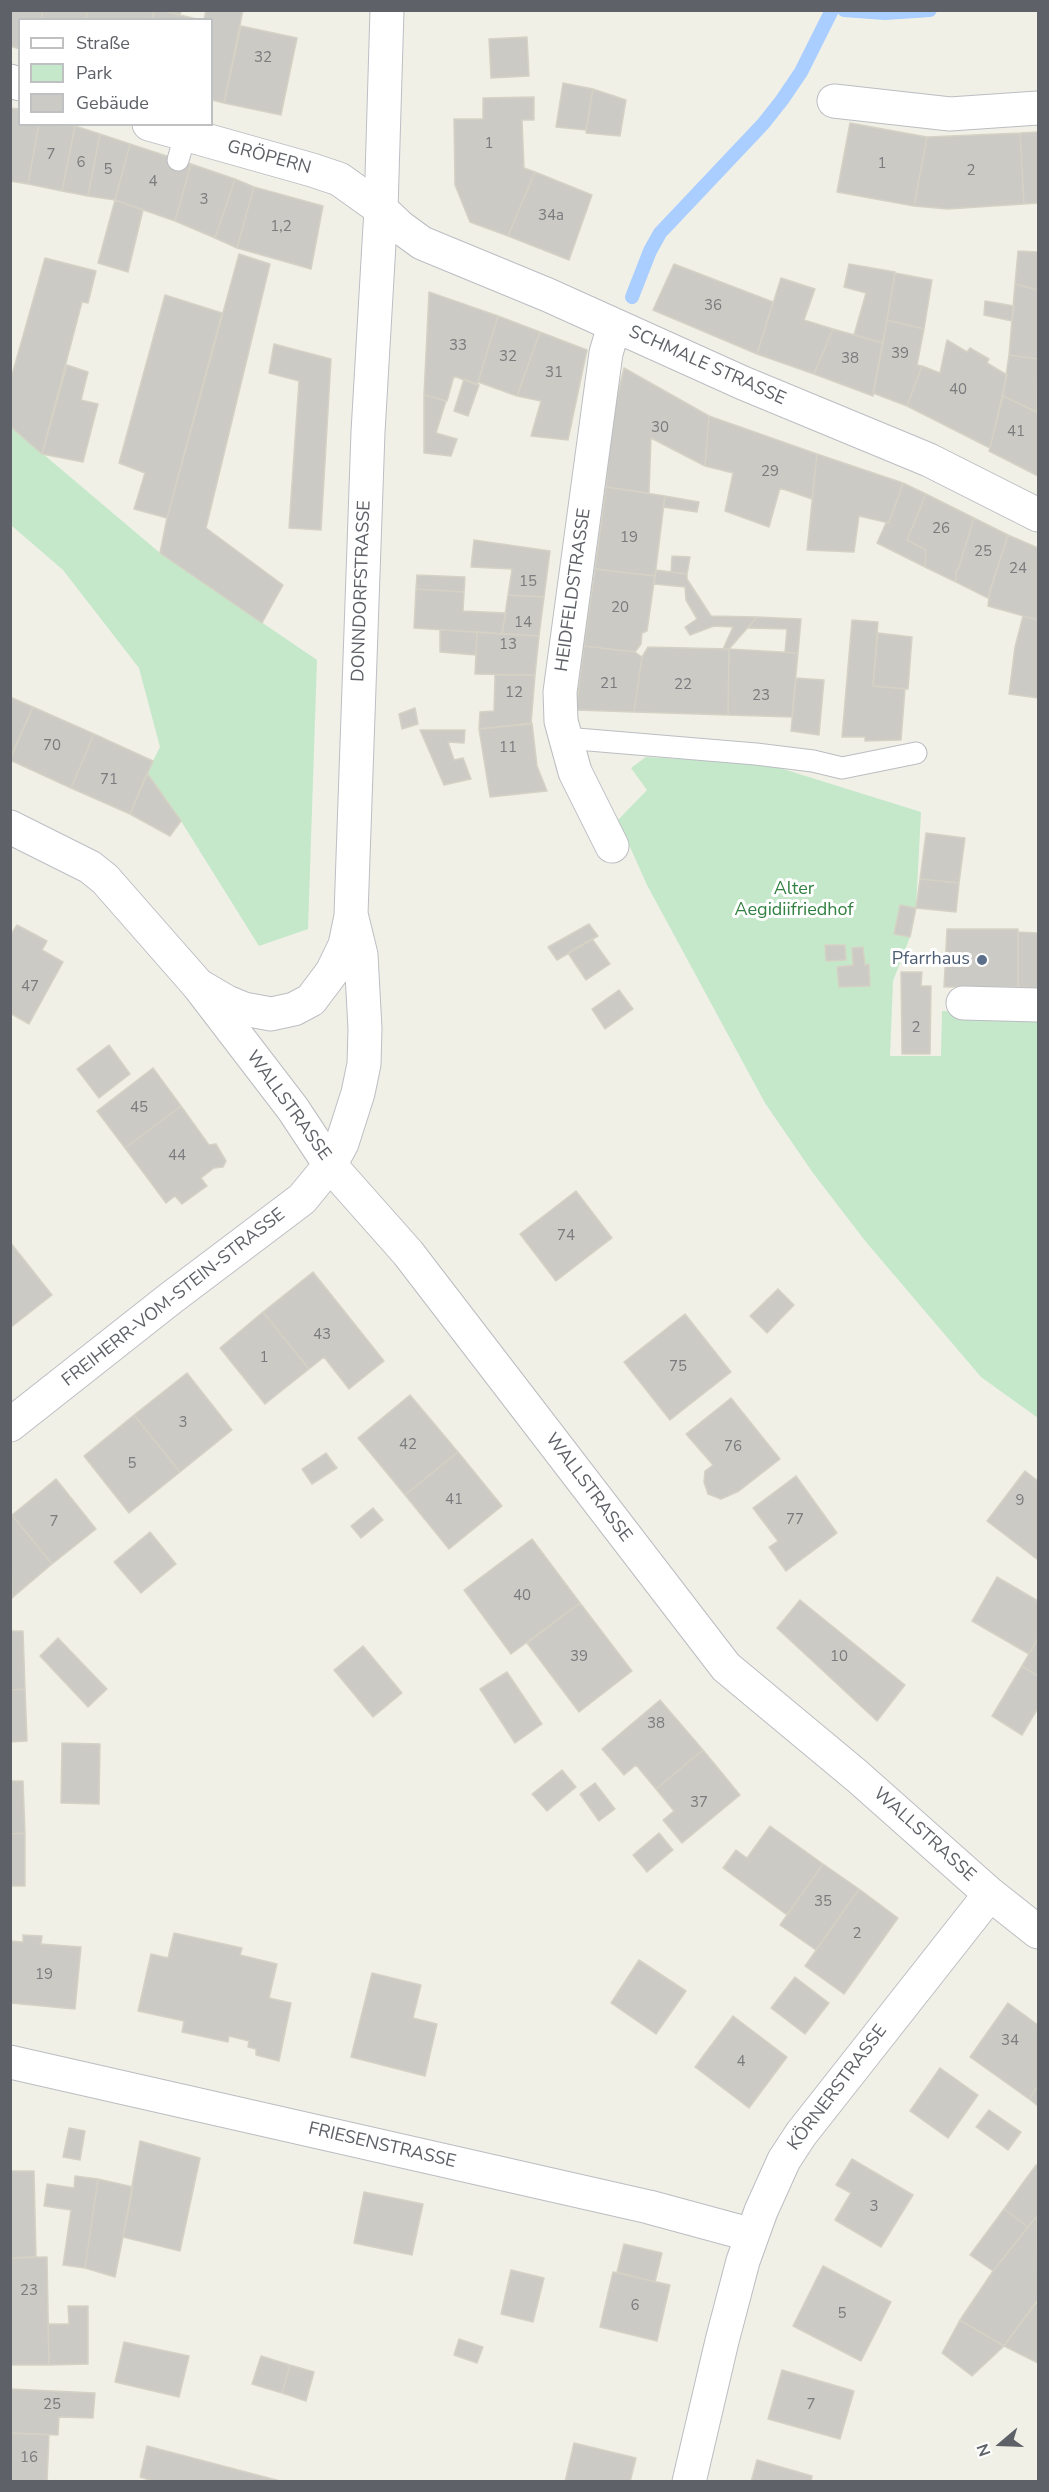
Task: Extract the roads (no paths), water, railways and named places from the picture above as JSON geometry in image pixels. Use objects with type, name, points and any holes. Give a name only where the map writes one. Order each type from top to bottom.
[{"type":"street","name":"DONNDORFSTRASSE","points":[[330,1165],[351,1119],[364,1064],[365,1029],[361,955],[351,915],[367,467],[381,209],[387,10]]},
{"type":"street","points":[[834,101],[950,114],[1038,108]]},
{"type":"street","name":"GRÖPERN","points":[[151,126],[181,148],[312,170],[339,179],[381,209]]},
{"type":"street","name":"SCHMALE STRASSE","points":[[381,209],[422,243],[743,383],[929,460],[1038,515]]},
{"type":"street","name":"HEIDFELDSTRASSE","points":[[612,846],[575,772],[561,721],[560,692],[606,353],[614,326]]},
{"type":"street","name":"WALLSTRASSE","points":[[10,827],[90,867],[105,879],[198,985],[293,1109],[330,1165],[408,1253],[726,1667],[857,1776],[990,1894],[1038,1932]]},
{"type":"street","name":"WALLSTRASSE","points":[[198,985],[227,1002],[261,1013],[281,1013],[301,1007],[318,992],[332,972],[345,945],[351,915]]},
{"type":"street","points":[[963,1003],[1038,1005]]},
{"type":"street","name":"FREIHERR-VOM-STEIN-STRASSE","points":[[10,1425],[171,1298],[302,1199],[330,1165]]},
{"type":"street","name":"KÖRNERSTRASSE","points":[[689,2481],[722,2340],[752,2235],[771,2186],[801,2134],[990,1894]]},
{"type":"street","name":"FRIESENSTRASSE","points":[[10,2062],[649,2207],[752,2235]]},
{"type":"lane","points":[[565,738],[756,754],[813,761],[842,768],[916,753]]},
{"type":"waterway","points":[[632,297],[650,251],[660,233],[763,124],[782,100],[801,72],[832,10]]},
{"type":"waterway","points":[[844,10],[885,13],[930,10]]},
{"type":"place","name":"Pfarrhaus","points":[[982,960]]},
{"type":"park label","name":"Alter Aegidiifriedhof","points":[[794,900]]}]
